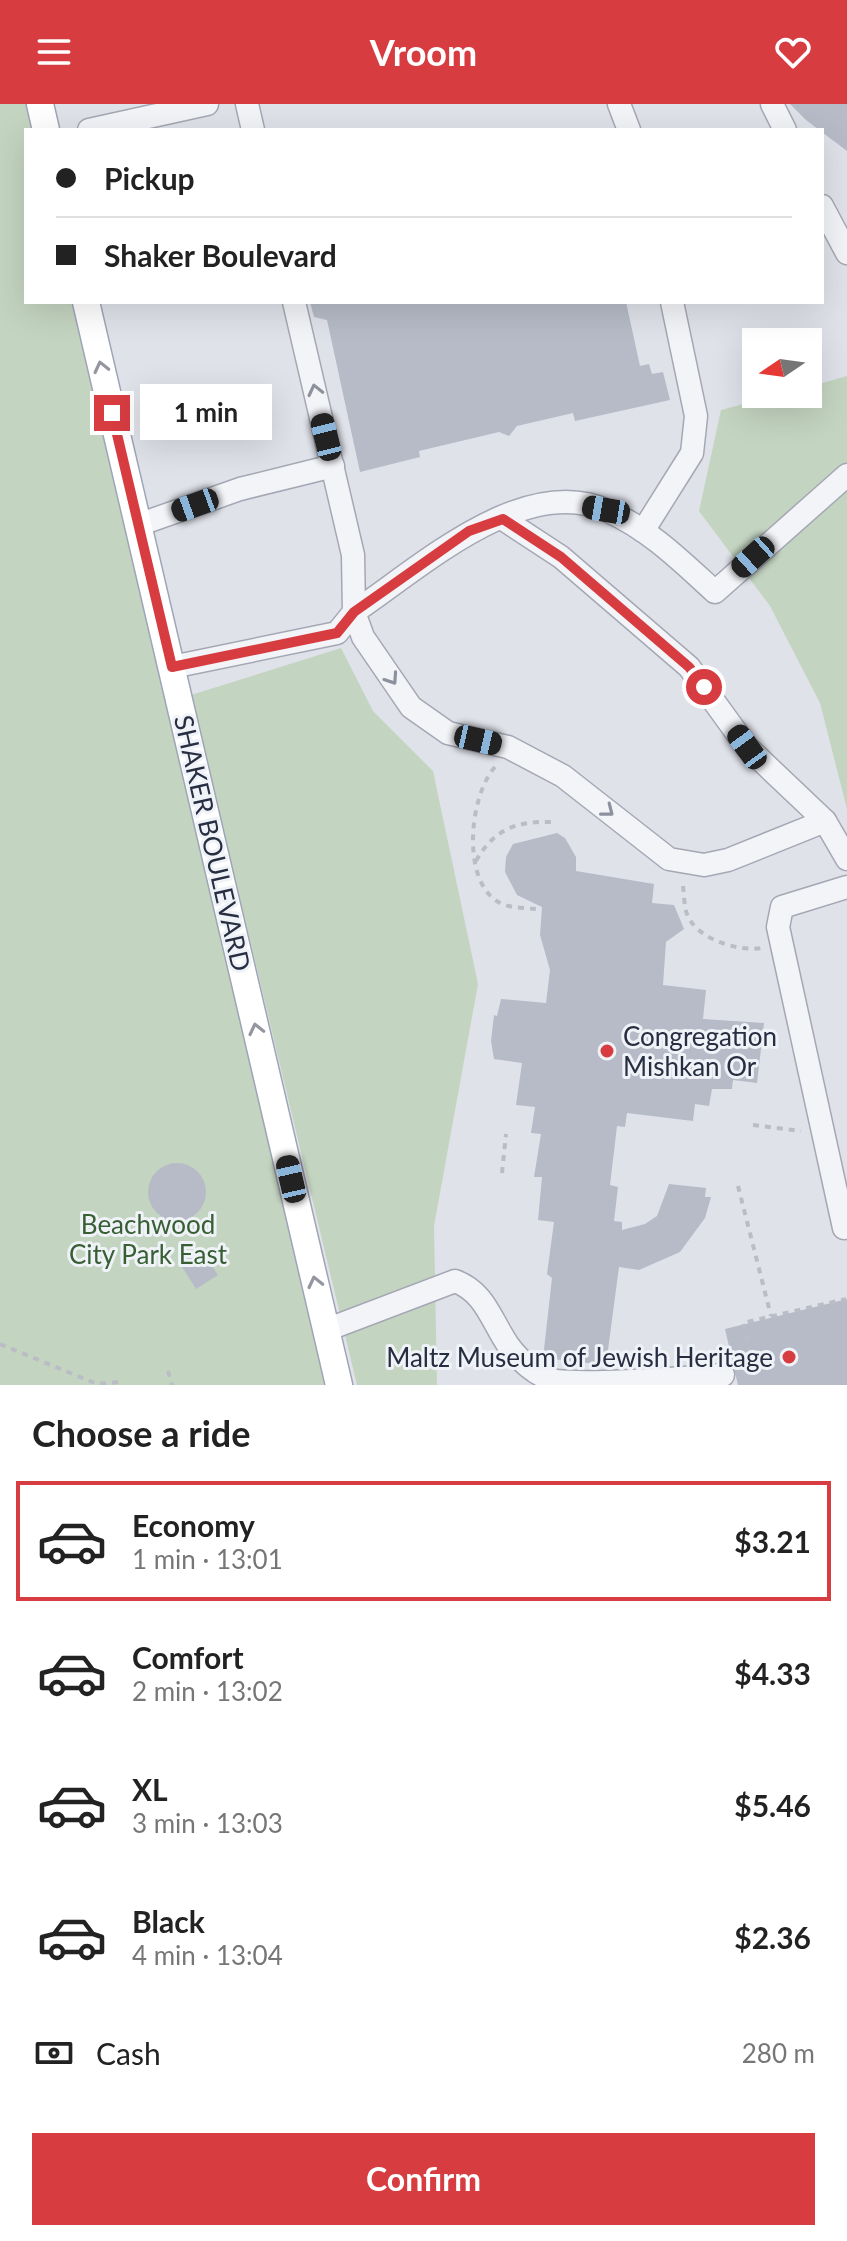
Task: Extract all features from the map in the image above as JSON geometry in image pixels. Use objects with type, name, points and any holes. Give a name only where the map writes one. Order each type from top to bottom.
[{"type":"main road","points":[[40,104],[46,128]]},
{"type":"main road","name":"SHAKER BOULEVARD","points":[[86,304],[339,1385]]},
{"type":"lane","points":[[94,128],[130,112],[207,104]]},
{"type":"lane","points":[[247,104],[253,128]]},
{"type":"lane","points":[[619,104],[628,128]]},
{"type":"lane","points":[[772,104],[784,128]]},
{"type":"lane","points":[[824,210],[847,253]]},
{"type":"lane","points":[[294,304],[353,555],[354,612],[363,637],[411,707],[448,733],[508,747],[563,776],[669,859],[704,865],[825,821]]},
{"type":"lane","points":[[643,531],[692,453],[696,416],[672,304]]},
{"type":"lane","points":[[138,525],[240,489],[333,466]]},
{"type":"lane","points":[[172,667],[337,633],[354,612],[469,531],[555,500],[606,510],[643,531],[715,592],[847,475]]},
{"type":"lane","points":[[503,519],[561,557],[689,667],[747,747],[825,821],[847,859]]},
{"type":"lane","points":[[847,887],[782,907],[778,927],[840,1212],[844,1228],[847,1227]]},
{"type":"lane","points":[[326,1330],[455,1281],[469,1286],[482,1298],[510,1347],[526,1366],[556,1381],[589,1385],[723,1375]]},
{"type":"path","points":[[495,767],[485,778],[471,840],[484,889],[503,905],[536,909]]},
{"type":"path","points":[[476,861],[486,844],[501,830],[517,824],[552,822]]},
{"type":"path","points":[[683,886],[686,914],[701,931],[725,944],[754,949],[772,946]]},
{"type":"path","points":[[753,1125],[811,1132]]},
{"type":"path","points":[[502,1173],[506,1134]]},
{"type":"path","points":[[738,1186],[771,1316]]},
{"type":"path","points":[[753,1365],[743,1323],[846,1299]]},
{"type":"path","points":[[0,1344],[97,1384],[119,1382]]},
{"type":"path","points":[[168,1371],[172,1385]]},
{"type":"green space","name":"Beachwood City Park East","points":[[0,104],[32,104],[38,128],[24,128],[24,304],[78,304],[333,1385],[0,1385]]},
{"type":"green space","points":[[847,376],[847,809],[820,703],[770,606],[699,511],[721,410],[742,404],[742,408],[822,408],[822,383]]},
{"type":"green space","points":[[341,648],[373,711],[433,771],[478,984],[434,1226],[437,1385],[357,1385],[191,695]]},
{"type":"building","points":[[790,104],[847,104],[847,151],[824,134],[824,128],[817,128]]},
{"type":"building","points":[[311,304],[626,304],[640,366],[649,364],[652,374],[663,372],[670,400],[575,421],[573,413],[517,426],[509,436],[499,432],[419,451],[420,457],[360,472],[327,320],[314,317]]},
{"type":"building","points":[[557,833],[565,838],[576,857],[576,871],[654,884],[652,903],[674,905],[684,929],[666,942],[663,985],[706,990],[703,1019],[764,1023],[757,1083],[733,1080],[732,1089],[712,1089],[709,1106],[695,1104],[693,1121],[627,1113],[625,1127],[617,1126],[610,1185],[618,1187],[614,1221],[622,1222],[622,1230],[645,1224],[657,1216],[669,1184],[706,1188],[705,1197],[711,1197],[705,1218],[680,1252],[639,1270],[619,1267],[606,1365],[543,1358],[552,1278],[547,1274],[554,1222],[538,1220],[542,1177],[534,1177],[541,1134],[531,1133],[535,1107],[516,1105],[522,1063],[494,1059],[491,1041],[494,1015],[497,1016],[501,999],[546,1003],[550,970],[540,935],[542,907],[517,895],[505,872],[506,857],[513,844]]},
{"type":"building","points":[[177,1163],[188,1165],[197,1172],[204,1181],[204,1203],[197,1212],[188,1219],[177,1221],[166,1219],[157,1212],[150,1203],[148,1192],[150,1181],[157,1172],[166,1165]]},
{"type":"building","points":[[200,1248],[218,1275],[196,1289],[179,1262]]},
{"type":"building","name":"Maltz Museum of Jewish Heritage","points":[[847,1299],[847,1385],[738,1385],[725,1329]]},
{"type":"place","name":"Congregation Mishkan Or","points":[[607,1051]]},
{"type":"place","name":"Maltz Museum of Jewish Heritage","points":[[789,1357]]},
{"type":"route","points":[[112,413],[172,667],[337,633],[354,612],[469,531],[503,519],[561,557],[689,667],[704,687]]}]
